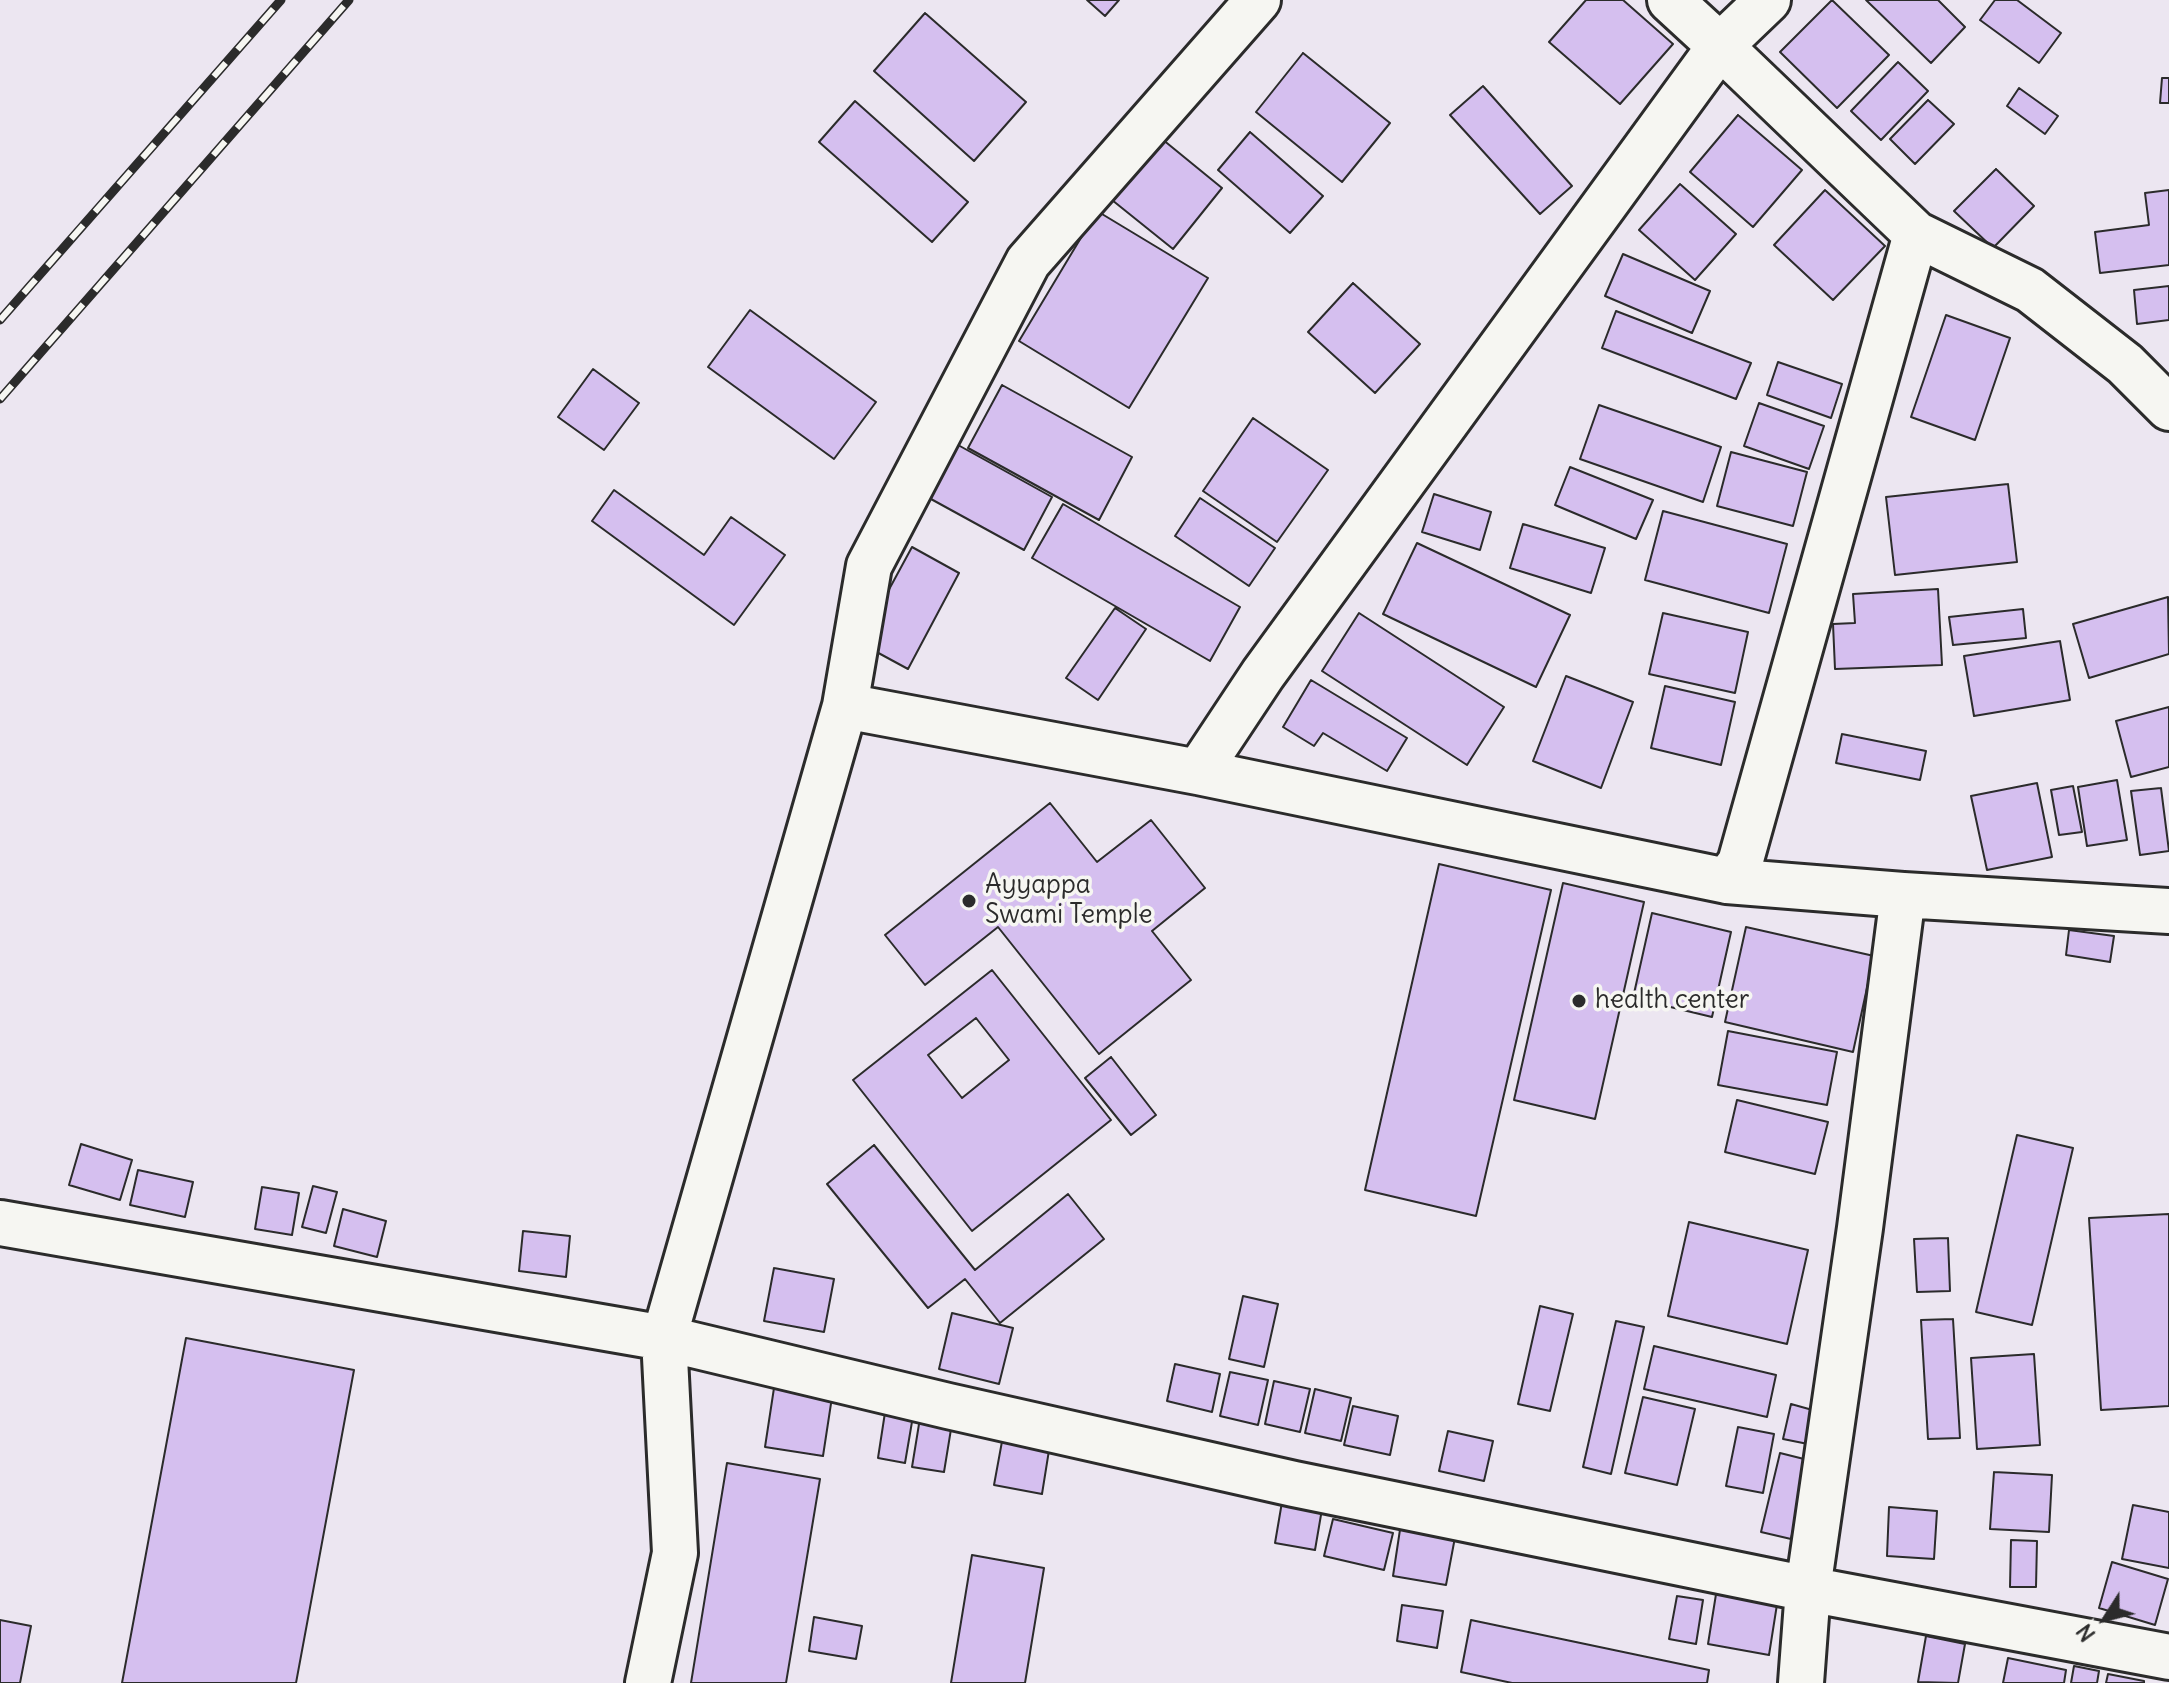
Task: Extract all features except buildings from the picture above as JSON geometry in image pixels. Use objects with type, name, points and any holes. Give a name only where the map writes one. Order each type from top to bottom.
[{"type":"street","points":[[648,1683],[675,1553],[664,1338],[845,706],[869,566],[1028,262],[1258,0]]},
{"type":"street","points":[[1670,0],[1916,234],[2030,290],[2125,364],[2169,408]]},
{"type":"street","points":[[1198,772],[1273,661],[1720,46],[1768,0]]},
{"type":"street","points":[[1727,881],[1740,863],[1916,234]]},
{"type":"street","points":[[845,706],[1198,772],[1727,881],[2169,911]]},
{"type":"street","points":[[1801,1683],[1808,1589],[1860,1228],[1903,895]]},
{"type":"street","points":[[0,1223],[664,1338],[1294,1484],[1808,1589],[2169,1657]]},
{"type":"railway","points":[[0,320],[281,0]]},
{"type":"railway","points":[[0,399],[349,0]]},
{"type":"place","name":"Ayyappa Swami Temple","points":[[969,901]]},
{"type":"place","name":"health center","points":[[1579,1001]]}]
